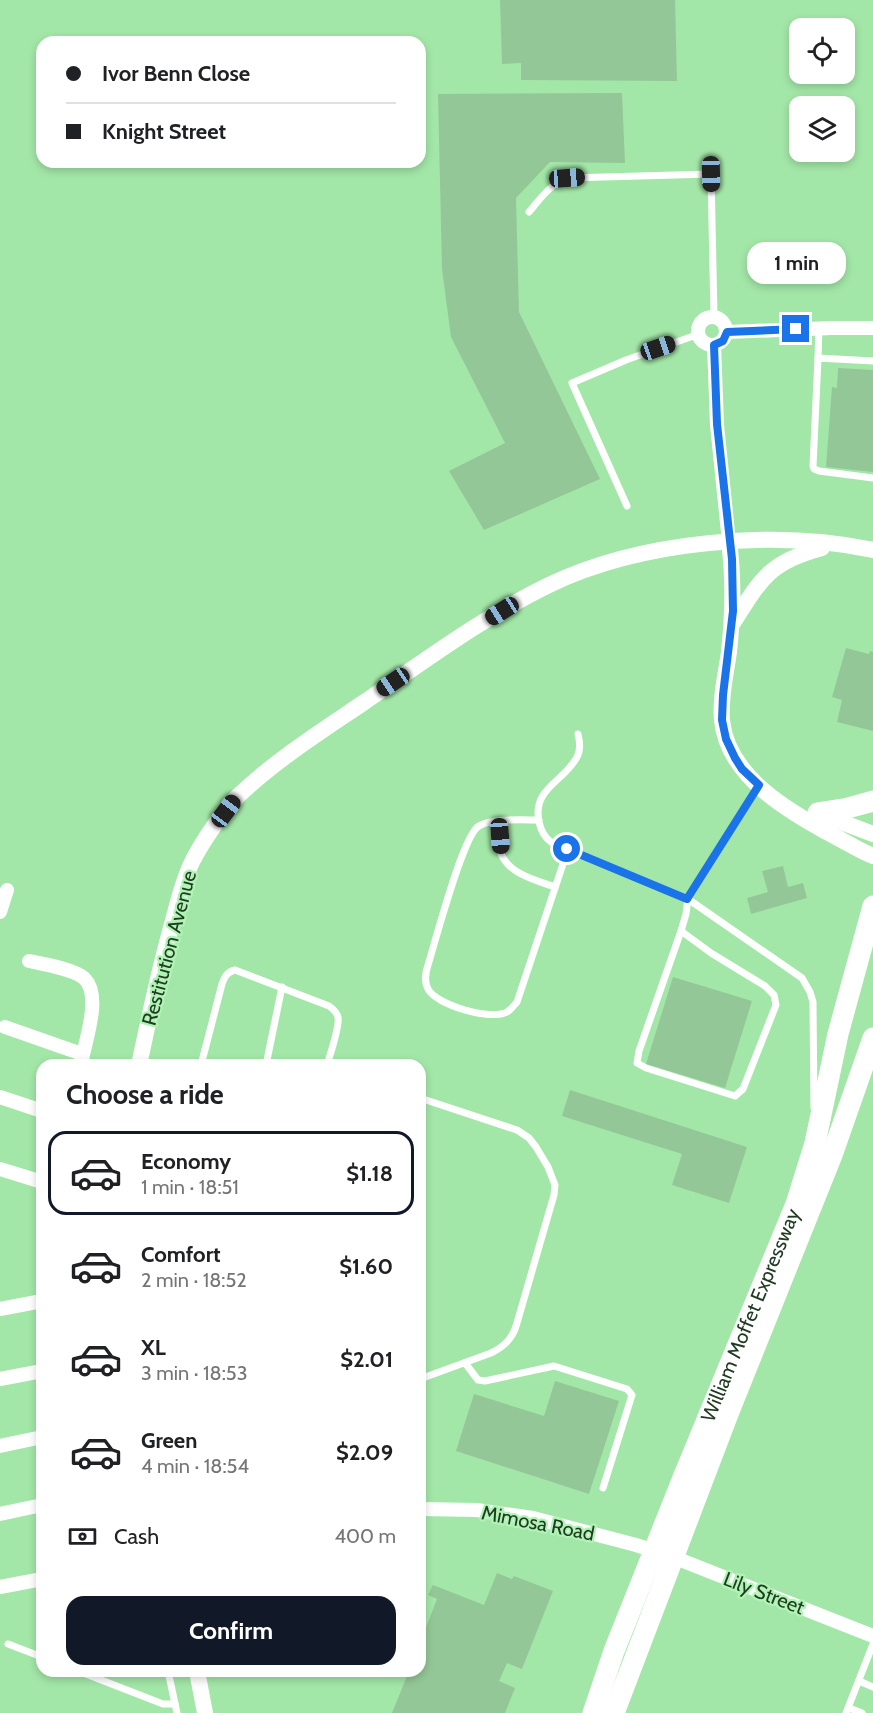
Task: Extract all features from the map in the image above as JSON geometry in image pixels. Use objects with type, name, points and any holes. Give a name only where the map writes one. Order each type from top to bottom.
[{"type":"main road","points":[[818,813],[873,801]]},
{"type":"main road","name":"William Moffet Expressway","points":[[614,1713],[664,1554],[691,1457],[796,1204],[815,1143],[840,1024],[873,906]]},
{"type":"main road","name":"William Moffet Expressway","points":[[592,1713],[614,1651],[664,1554],[765,1321],[832,1155],[873,1038]]},
{"type":"street","points":[[714,316],[724,322],[727,332],[723,341],[714,345],[704,342],[698,329],[702,321],[714,316]]},
{"type":"street","points":[[727,332],[873,328]]},
{"type":"street","points":[[714,345],[717,424],[732,559],[733,611],[722,720],[726,739],[742,769],[764,790],[801,819],[873,856]]},
{"type":"street","name":"Restitution Avenue","points":[[141,1059],[156,982],[182,888],[192,861],[236,798],[311,738],[449,644],[502,611],[550,585],[590,568],[680,546],[729,542],[840,543],[873,550]]},
{"type":"street","points":[[732,625],[764,577],[772,570],[803,553],[840,543]]},
{"type":"street","points":[[764,790],[873,834]]},
{"type":"street","points":[[0,912],[7,890]]},
{"type":"street","points":[[5,1027],[81,1059],[91,1017],[90,986],[77,974],[29,961]]},
{"type":"street","points":[[0,1097],[36,1109]]},
{"type":"street","points":[[0,1169],[36,1180]]},
{"type":"street","points":[[0,1309],[36,1302]]},
{"type":"street","points":[[0,1379],[36,1372]]},
{"type":"street","points":[[0,1446],[36,1438]]},
{"type":"street","points":[[0,1514],[36,1506]]},
{"type":"street","name":"Mimosa Road","points":[[426,1509],[477,1510],[533,1518],[664,1554]]},
{"type":"street","name":"Lily Street","points":[[664,1554],[873,1636]]},
{"type":"street","points":[[2,1588],[36,1580]]},
{"type":"street","points":[[197,1677],[205,1713]]},
{"type":"lane","points":[[529,212],[549,189],[567,178],[711,174],[714,316]]},
{"type":"lane","points":[[819,328],[814,469],[873,478]]},
{"type":"lane","points":[[627,507],[572,383],[626,360],[699,334]]},
{"type":"lane","points":[[818,358],[873,361]]},
{"type":"lane","points":[[578,734],[580,743],[578,755],[538,806],[542,833],[551,842],[687,899],[802,978],[810,992],[814,1012],[812,1047],[815,1143]]},
{"type":"lane","points":[[681,931],[711,953],[765,986],[774,995],[776,1005],[743,1089],[735,1096],[646,1068],[637,1063],[639,1050],[681,931],[687,899],[764,790]]},
{"type":"lane","points":[[539,820],[499,821],[480,825],[474,830],[464,849],[424,978],[429,990],[441,1000],[460,1008],[493,1016],[507,1012],[517,1002],[567,849]]},
{"type":"lane","points":[[499,821],[500,851],[507,863],[519,873],[555,887]]},
{"type":"lane","points":[[203,1059],[224,977],[235,970],[329,1006],[338,1016],[338,1023],[329,1059]]},
{"type":"lane","points":[[267,1059],[282,987]]},
{"type":"lane","points":[[426,1100],[517,1130],[529,1138],[536,1147],[555,1185],[515,1331],[510,1340],[502,1347],[465,1364],[426,1377]]},
{"type":"lane","points":[[465,1364],[478,1380],[485,1382],[554,1366],[627,1389],[632,1395],[603,1488]]},
{"type":"lane","points":[[8,1644],[36,1655]]},
{"type":"lane","points":[[862,1713],[848,1710],[873,1644]]},
{"type":"lane","points":[[94,1677],[164,1704],[176,1704]]},
{"type":"lane","points":[[169,1677],[177,1713]]},
{"type":"lane","points":[[859,1681],[873,1687]]},
{"type":"building","points":[[500,0],[675,0],[677,81],[521,80],[521,63],[502,64]]},
{"type":"building","points":[[622,93],[625,163],[550,162],[516,198],[519,312],[600,479],[484,530],[449,471],[505,443],[451,337],[442,269],[438,94]]},
{"type":"building","points":[[838,368],[873,370],[873,472],[826,467],[832,387],[837,388]]},
{"type":"building","points":[[846,648],[869,654],[870,651],[873,652],[873,731],[837,722],[842,700],[832,697]]},
{"type":"building","points":[[783,866],[788,887],[803,883],[807,898],[751,914],[747,898],[768,892],[762,871]]},
{"type":"building","points":[[673,977],[752,1001],[725,1088],[646,1064]]},
{"type":"building","points":[[570,1090],[747,1147],[729,1203],[672,1185],[682,1154],[562,1116]]},
{"type":"building","points":[[555,1381],[619,1401],[589,1494],[456,1451],[474,1394],[544,1416]]},
{"type":"building","points":[[497,1573],[512,1579],[514,1576],[553,1591],[522,1669],[507,1663],[499,1681],[515,1688],[505,1713],[392,1713],[407,1677],[426,1677],[426,1627],[437,1599],[428,1595],[433,1585],[484,1605]]},
{"type":"route","points":[[567,849],[687,899],[759,785],[742,769],[735,758],[726,739],[722,720],[733,611],[732,559],[717,424],[714,345],[723,341],[727,332],[796,329]]}]
